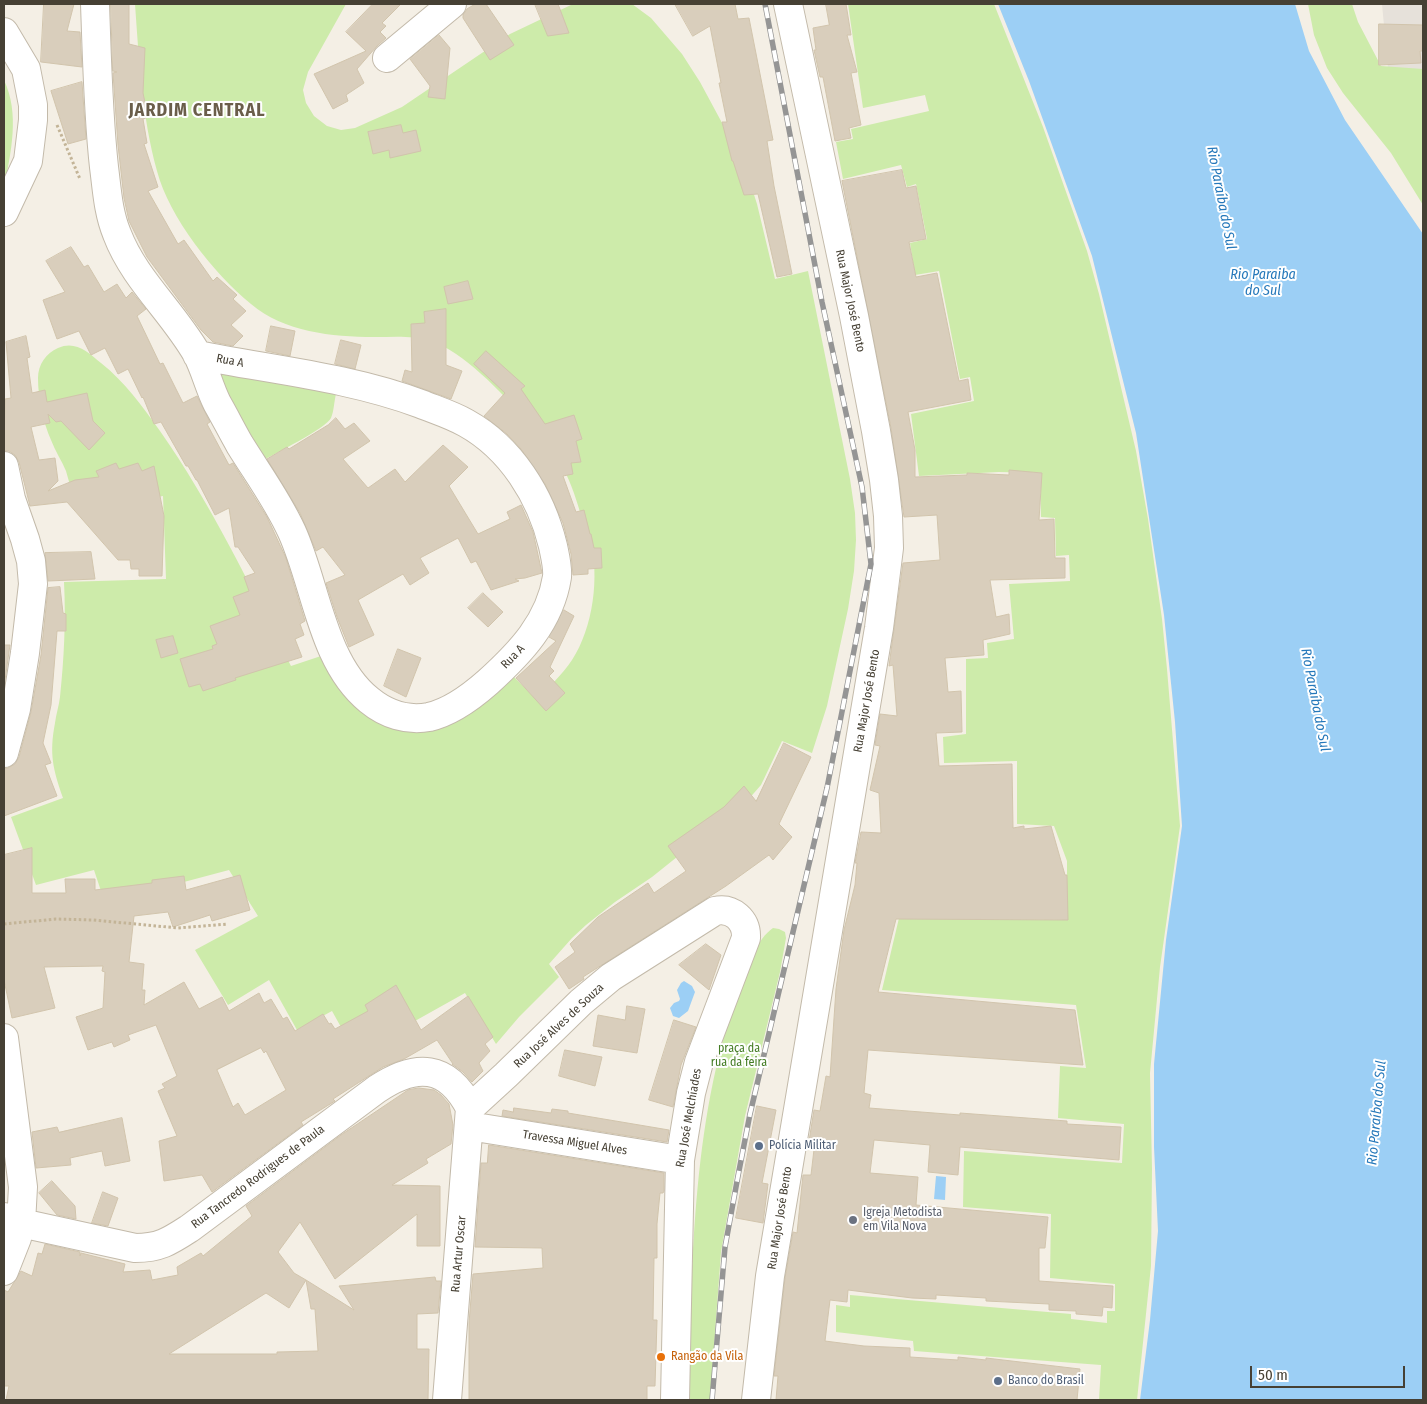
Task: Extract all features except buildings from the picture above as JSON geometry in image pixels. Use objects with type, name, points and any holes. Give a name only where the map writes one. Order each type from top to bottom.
[{"type":"street","name":"Rua A","points":[[95,4],[99,111],[103,158],[111,216],[117,235],[132,265],[197,355],[217,403],[276,501],[293,535],[331,643],[350,679],[360,692],[383,710],[402,717],[425,718],[437,715],[459,704],[476,692],[515,657],[542,621],[552,597],[557,573],[544,514],[530,487],[502,451],[467,423],[398,396],[352,383],[197,355]]},
{"type":"street","points":[[387,58],[452,4]]},
{"type":"street","name":"Rua Major José Bento","points":[[756,1400],[770,1276],[879,628],[889,548],[888,516],[876,430],[850,296],[788,4]]},
{"type":"street","points":[[4,32],[26,69],[33,105],[28,161],[4,212]]},
{"type":"street","points":[[4,466],[11,499],[25,539],[33,584],[16,709],[4,753]]},
{"type":"street","name":"Rua José Melchíades","points":[[675,1400],[680,1160],[691,1093],[699,1062],[746,934],[746,929],[741,920],[730,912],[715,911],[702,918]]},
{"type":"street","name":"Rua José Alves de Souza","points":[[470,1117],[506,1075],[581,1002],[611,977],[702,918]]},
{"type":"street","points":[[4,1038],[23,1187],[12,1220],[17,1238],[4,1271]]},
{"type":"street","name":"Rua Tancredo Rodrigues de Paula","points":[[12,1220],[135,1248],[151,1248],[171,1240],[190,1228],[397,1076],[416,1071],[438,1075],[453,1083],[470,1117]]},
{"type":"street","name":"Travessa Miguel Alves","points":[[470,1117],[680,1160]]},
{"type":"street","name":"Rua Artur Oscar","points":[[447,1400],[470,1117]]},
{"type":"path","points":[[56,123],[81,182]]},
{"type":"path","points":[[4,924],[56,919],[93,920],[172,928],[228,924]]},
{"type":"shaded area","points":[[1382,4],[1423,4],[1423,69],[1388,69]]},
{"type":"green space","points":[[135,4],[346,4],[308,72],[303,90],[306,103],[314,116],[327,126],[341,130],[355,128],[402,107],[510,34],[573,4],[632,4],[651,18],[682,54],[700,82],[728,134],[747,173],[757,204],[775,279],[808,271],[850,479],[855,513],[856,540],[854,571],[848,609],[827,706],[812,753],[782,741],[761,785],[747,801],[652,877],[615,902],[572,938],[549,964],[559,977],[519,1017],[496,1044],[465,993],[356,1054],[332,1011],[297,1030],[269,980],[228,1005],[195,950],[258,916],[229,870],[105,903],[94,870],[36,885],[11,817],[63,798],[54,770],[52,744],[60,700],[63,668],[65,626],[64,582],[166,579],[163,496],[76,511],[66,471],[46,426],[39,394],[38,373],[41,364],[46,356],[58,348],[70,345],[76,346],[91,355],[118,378],[147,412],[197,488],[291,666],[327,654],[388,721],[511,674],[536,699],[560,676],[572,660],[585,633],[593,601],[594,569],[590,539],[566,474],[542,440],[505,397],[481,374],[455,353],[424,339],[325,334],[293,327],[278,321],[251,304],[237,292],[208,261],[182,225],[163,189],[157,171],[148,130],[142,88]]},
{"type":"green space","points":[[848,4],[994,4],[1043,127],[1087,251],[1136,451],[1162,619],[1180,826],[1160,967],[1150,1073],[1152,1169],[1151,1266],[1137,1400],[1099,1400],[1101,1365],[914,1351],[913,1341],[836,1332],[836,1305],[850,1307],[850,1295],[1071,1314],[1071,1319],[1107,1323],[1107,1311],[1115,1311],[1115,1284],[1050,1278],[1051,1214],[963,1207],[964,1151],[1122,1163],[1124,1124],[1058,1118],[1060,1066],[1086,1068],[1076,1005],[882,990],[899,918],[1067,920],[1067,861],[1054,826],[1017,824],[1017,761],[944,763],[943,737],[966,734],[966,659],[988,658],[987,643],[1014,639],[1009,584],[1070,581],[1069,555],[1056,556],[1055,518],[1041,517],[1040,473],[999,472],[919,476],[911,414],[974,401],[970,377],[960,379],[939,271],[915,275],[910,243],[927,239],[916,184],[907,187],[901,165],[843,179],[836,142],[853,139],[851,129],[929,111],[925,95],[863,108]]},
{"type":"green space","points":[[1308,4],[1352,4],[1358,22],[1381,66],[1423,69],[1423,205],[1391,153],[1343,93],[1327,68],[1314,35]]},
{"type":"green space","points":[[4,80],[12,106],[13,133],[4,188]]},
{"type":"green space","points":[[223,373],[336,394],[331,418],[310,435],[260,462],[212,379]]},
{"type":"green space","name":"praça da rua da feira","points":[[773,928],[785,932],[786,938],[780,972],[745,1116],[721,1252],[710,1400],[687,1400],[698,1187],[713,1081],[726,1030],[751,958],[758,944]]},
{"type":"water","name":"Rio Paraiba do Sul","points":[[998,4],[1295,4],[1309,51],[1345,120],[1423,234],[1423,1400],[1140,1400],[1158,1231],[1154,1147],[1154,1064],[1166,940],[1182,826],[1175,722],[1164,615],[1136,433],[1092,256],[1029,81]]},
{"type":"water","points":[[684,981],[692,986],[695,992],[688,1011],[679,1018],[673,1016],[670,1008],[679,1001],[677,990]]},
{"type":"water","points":[[936,1176],[946,1177],[945,1200],[934,1199]]},
{"type":"railway","points":[[712,1400],[725,1247],[738,1176],[750,1114],[827,788],[871,564],[862,487],[822,302],[765,4]]},
{"type":"place","name":"Polícia Militar","points":[[759,1146]]},
{"type":"place","name":"Igreja Metodista em Vila Nova","points":[[853,1220]]},
{"type":"place","name":"Rangão da Vila","points":[[661,1357]]},
{"type":"place","name":"Banco do Brasil","points":[[998,1381]]},
{"type":"district","name":"JARDIM CENTRAL","points":[[197,111]]},
{"type":"water label","name":"Rio Paraíba do Sul","points":[[1221,198]]},
{"type":"water label","name":"Rio Paraíba do Sul","points":[[1315,700]]},
{"type":"water label","name":"Rio Paraíba do Sul","points":[[1377,1113]]}]
